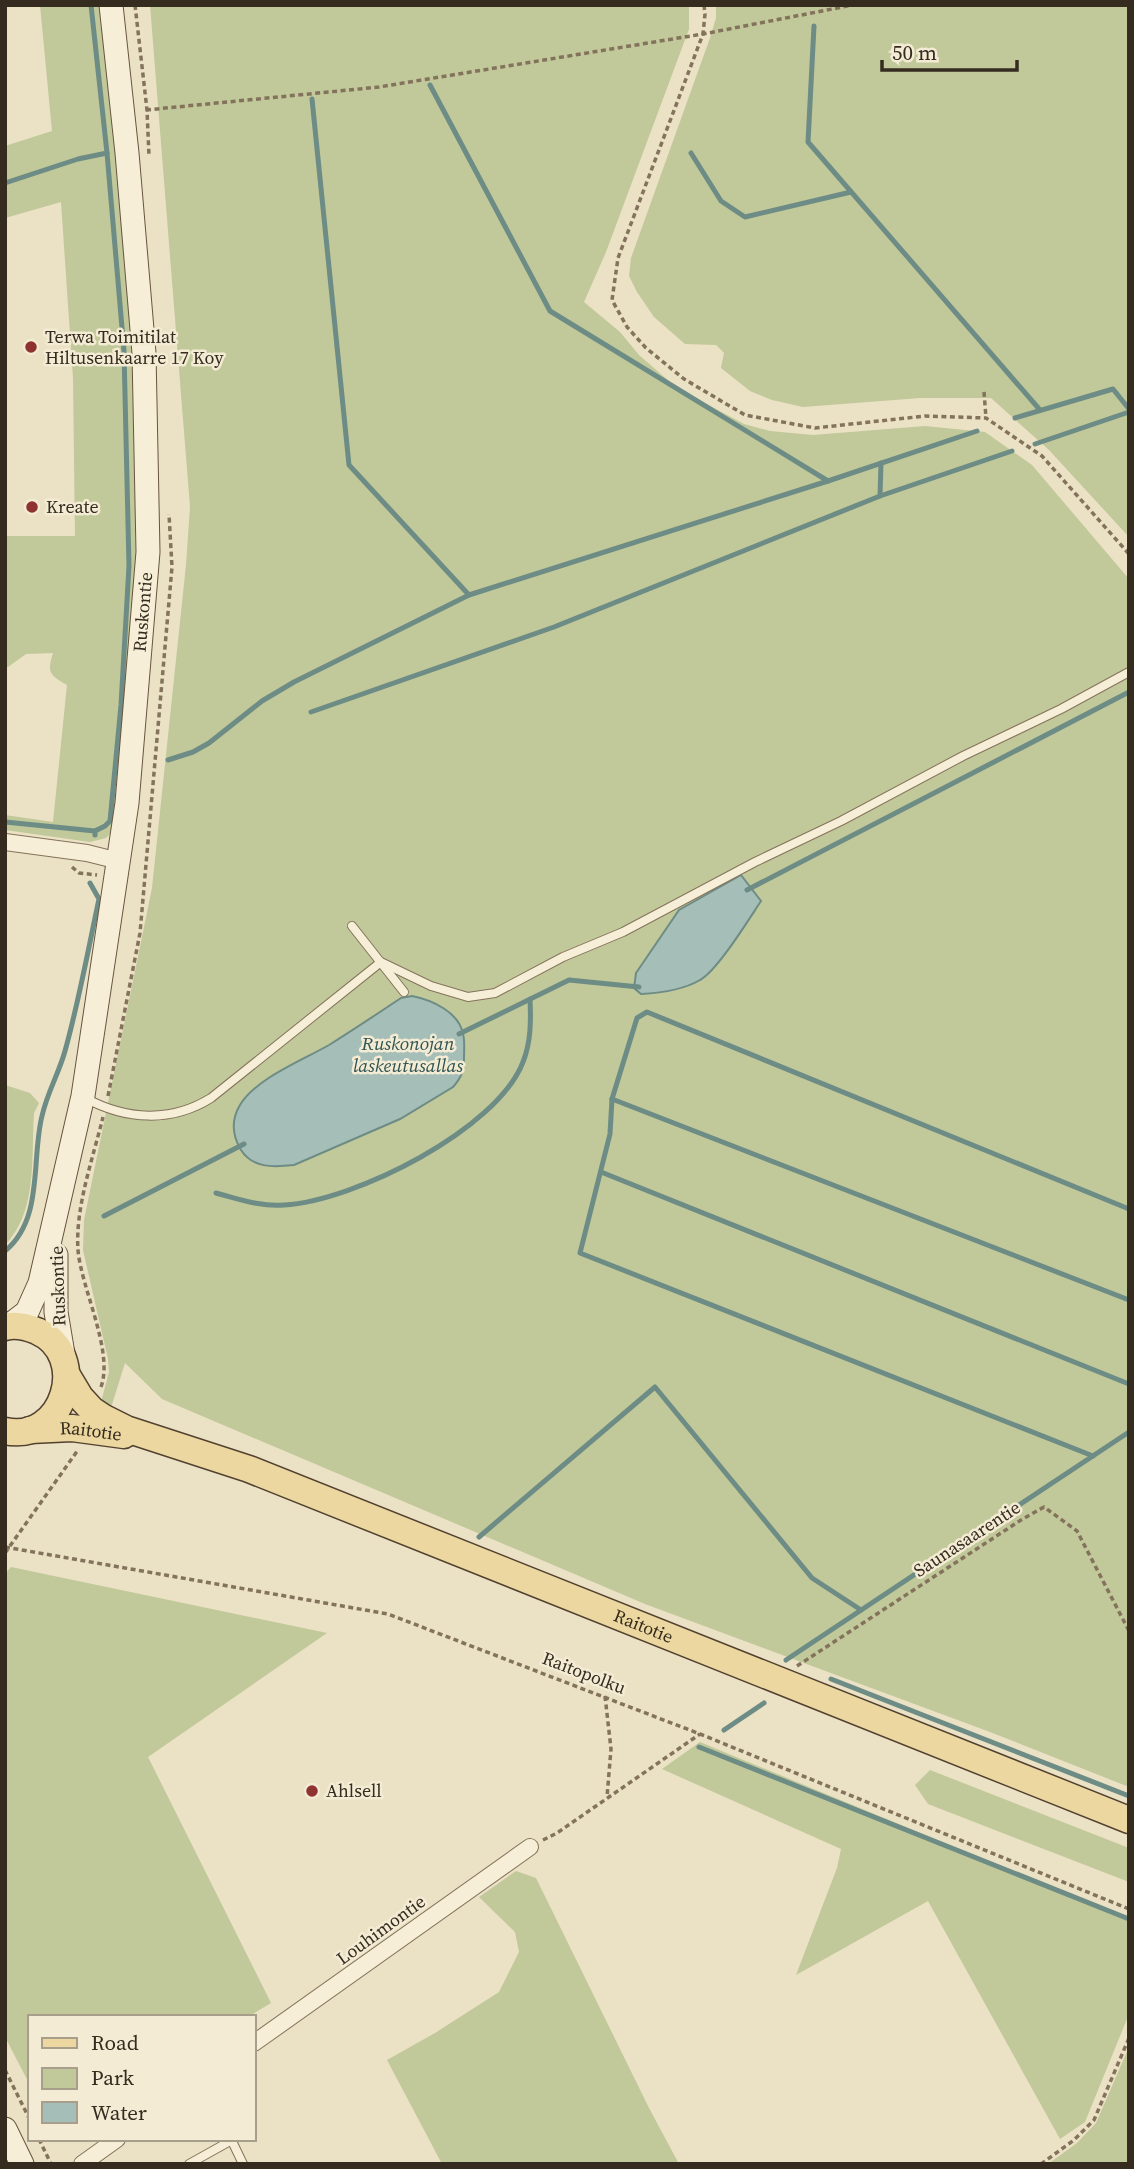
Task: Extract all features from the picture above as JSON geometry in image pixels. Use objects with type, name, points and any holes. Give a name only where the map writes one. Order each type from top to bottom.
[{"type":"main road","name":"Ruskontie","points":[[8,1326],[27,1312],[40,1283],[83,1096],[127,803],[148,552],[144,353],[111,5]]},
{"type":"main road","name":"Ruskontie","points":[[57,1213],[56,1312],[66,1368]]},
{"type":"main road","name":"Raitotie","points":[[8,1326],[27,1327],[43,1334],[56,1345],[66,1368],[92,1410],[126,1429],[249,1469],[1129,1820]]},
{"type":"main road","points":[[13,1432],[46,1422],[58,1409],[66,1394],[66,1368]]},
{"type":"main road","name":"Raitotie","points":[[13,1432],[64,1428],[153,1439]]},
{"type":"main road","points":[[5,2129],[22,2164]]},
{"type":"street","points":[[5,842],[87,853],[119,861]]},
{"type":"street","name":"Louhimontie","points":[[256,2042],[530,1847]]},
{"type":"street","points":[[82,2164],[114,2141]]},
{"type":"lane","points":[[381,962],[431,986],[468,997],[495,993],[563,957],[624,932],[755,862],[841,821],[1129,672]]},
{"type":"lane","points":[[352,926],[404,992]]},
{"type":"lane","points":[[83,1096],[105,1109],[144,1116],[193,1110],[381,962]]},
{"type":"lane","points":[[189,2164],[229,2141]]},
{"type":"lane","points":[[232,2141],[243,2164]]},
{"type":"path","points":[[704,5],[703,34],[618,258],[612,300],[627,327],[646,348],[684,379],[745,415],[815,428],[925,416],[986,418],[1042,456],[1129,554]]},
{"type":"path","points":[[123,112],[379,87],[703,34],[853,5]]},
{"type":"path","points":[[984,392],[986,418]]},
{"type":"path","points":[[6,1549],[78,1453],[85,1431]]},
{"type":"path","name":"Saunasaarentie","points":[[776,1679],[1044,1507],[1077,1531],[1129,1631]]},
{"type":"path","name":"Raitopolku","points":[[6,1549],[388,1614],[605,1696],[1129,1909]]},
{"type":"path","points":[[605,1696],[611,1749],[607,1797]]},
{"type":"path","points":[[530,1847],[557,1833],[700,1734]]},
{"type":"path","points":[[1041,2164],[1074,2140],[1094,2120],[1129,2038]]},
{"type":"path","points":[[5,2070],[28,2116]]},
{"type":"path","points":[[40,2141],[51,2164]]},
{"type":"green space","points":[[40,5],[99,5],[116,152],[132,352],[136,564],[114,830],[106,838],[90,842],[5,830],[5,815],[53,822],[67,685],[51,672],[53,653],[26,654],[5,667],[5,536],[75,536],[73,378],[61,202],[5,218],[5,146],[52,131]]},
{"type":"green space","points":[[150,5],[689,5],[689,29],[606,252],[584,302],[620,332],[639,355],[677,388],[744,424],[770,431],[813,435],[925,426],[985,432],[1032,465],[1129,579],[1129,1787],[990,1732],[645,1604],[162,1399],[125,1363],[110,1411],[100,1406],[109,1372],[108,1359],[83,1250],[84,1220],[152,888],[190,507]],"holes":[[[760,901],[724,954],[702,980],[634,988],[636,973],[679,910]],[[412,996],[435,1004],[455,1019],[459,1079],[452,1087],[400,1119],[259,1085],[401,998]]]},
{"type":"green space","points":[[716,5],[1129,5],[1129,537],[1049,450],[991,398],[920,398],[803,407],[772,400],[750,391],[721,368],[724,353],[716,345],[685,344],[654,317],[629,276],[631,258],[710,38],[716,18]]},
{"type":"green space","points":[[5,1085],[30,1093],[39,1103],[34,1113],[28,1200],[16,1231],[5,1245]]},
{"type":"green space","points":[[11,1567],[327,1633],[148,1757],[271,2003],[251,2015],[28,2015],[28,2081],[5,2037],[5,1574]]},
{"type":"green space","points":[[700,1742],[1129,1919],[1129,2014],[1085,2122],[1060,2139],[928,1901],[796,1975],[837,1868],[841,1849],[662,1769]]},
{"type":"green space","points":[[930,1770],[1129,1848],[1129,1882],[928,1804],[915,1785]]},
{"type":"green space","points":[[516,1871],[536,1878],[679,2164],[442,2164],[387,2060],[499,1992],[519,1952],[515,1932],[479,1897]]},
{"type":"green space","points":[[1129,2047],[1129,2164],[1048,2164],[1077,2143],[1096,2123]]},
{"type":"water","points":[[741,875],[761,901],[707,975],[679,989],[664,992],[641,994],[634,988],[636,973],[679,910]]},
{"type":"water","name":"Ruskonojan laskeutusallas","points":[[412,996],[444,1008],[460,1026],[464,1040],[464,1066],[453,1087],[400,1119],[294,1165],[258,1164],[246,1156],[238,1144],[234,1128],[237,1111],[247,1096],[268,1079],[329,1045],[401,998]]},
{"type":"waterway","points":[[91,5],[124,351],[129,566],[121,705],[110,821],[95,831],[95,835]]},
{"type":"waterway","points":[[814,26],[808,142],[1040,410]]},
{"type":"waterway","points":[[430,85],[550,311],[828,481]]},
{"type":"waterway","points":[[312,99],[349,465],[469,595]]},
{"type":"waterway","points":[[5,183],[78,159],[107,153]]},
{"type":"waterway","points":[[691,153],[721,201],[745,217],[851,192]]},
{"type":"waterway","points":[[1015,418],[1113,389],[1129,409]]},
{"type":"waterway","points":[[1035,444],[1129,412]]},
{"type":"waterway","points":[[168,760],[193,752],[209,743],[262,701],[294,682],[469,595],[977,431]]},
{"type":"waterway","points":[[311,712],[554,627],[880,496],[1012,451]]},
{"type":"waterway","points":[[880,496],[881,463]]},
{"type":"waterway","points":[[747,890],[1129,692]]},
{"type":"waterway","points":[[5,822],[95,831]]},
{"type":"waterway","points":[[5,1251],[17,1238],[31,1206],[42,1116],[70,1032],[99,899],[90,883]]},
{"type":"waterway","points":[[459,1034],[569,980],[639,987]]},
{"type":"waterway","points":[[216,1193],[266,1205],[284,1205],[347,1191],[420,1158],[485,1112],[508,1088],[528,1047],[530,999]]},
{"type":"waterway","points":[[1093,1456],[580,1253],[610,1134],[612,1099],[637,1018],[647,1012],[1129,1209]]},
{"type":"waterway","points":[[612,1099],[1129,1300]]},
{"type":"waterway","points":[[104,1216],[244,1144]]},
{"type":"waterway","points":[[601,1172],[1129,1384]]},
{"type":"waterway","points":[[479,1537],[655,1387],[812,1578],[861,1610]]},
{"type":"waterway","points":[[786,1660],[1129,1432]]},
{"type":"waterway","points":[[831,1679],[1129,1796]]},
{"type":"waterway","points":[[724,1730],[764,1703]]},
{"type":"waterway","points":[[699,1747],[1129,1919]]},
{"type":"place","name":"Terwa Toimitilat Hiltusenkaarre 17 Koy","points":[[31,347]]},
{"type":"place","name":"Kreate","points":[[32,507]]},
{"type":"place","name":"Ahlsell","points":[[312,1791]]}]
